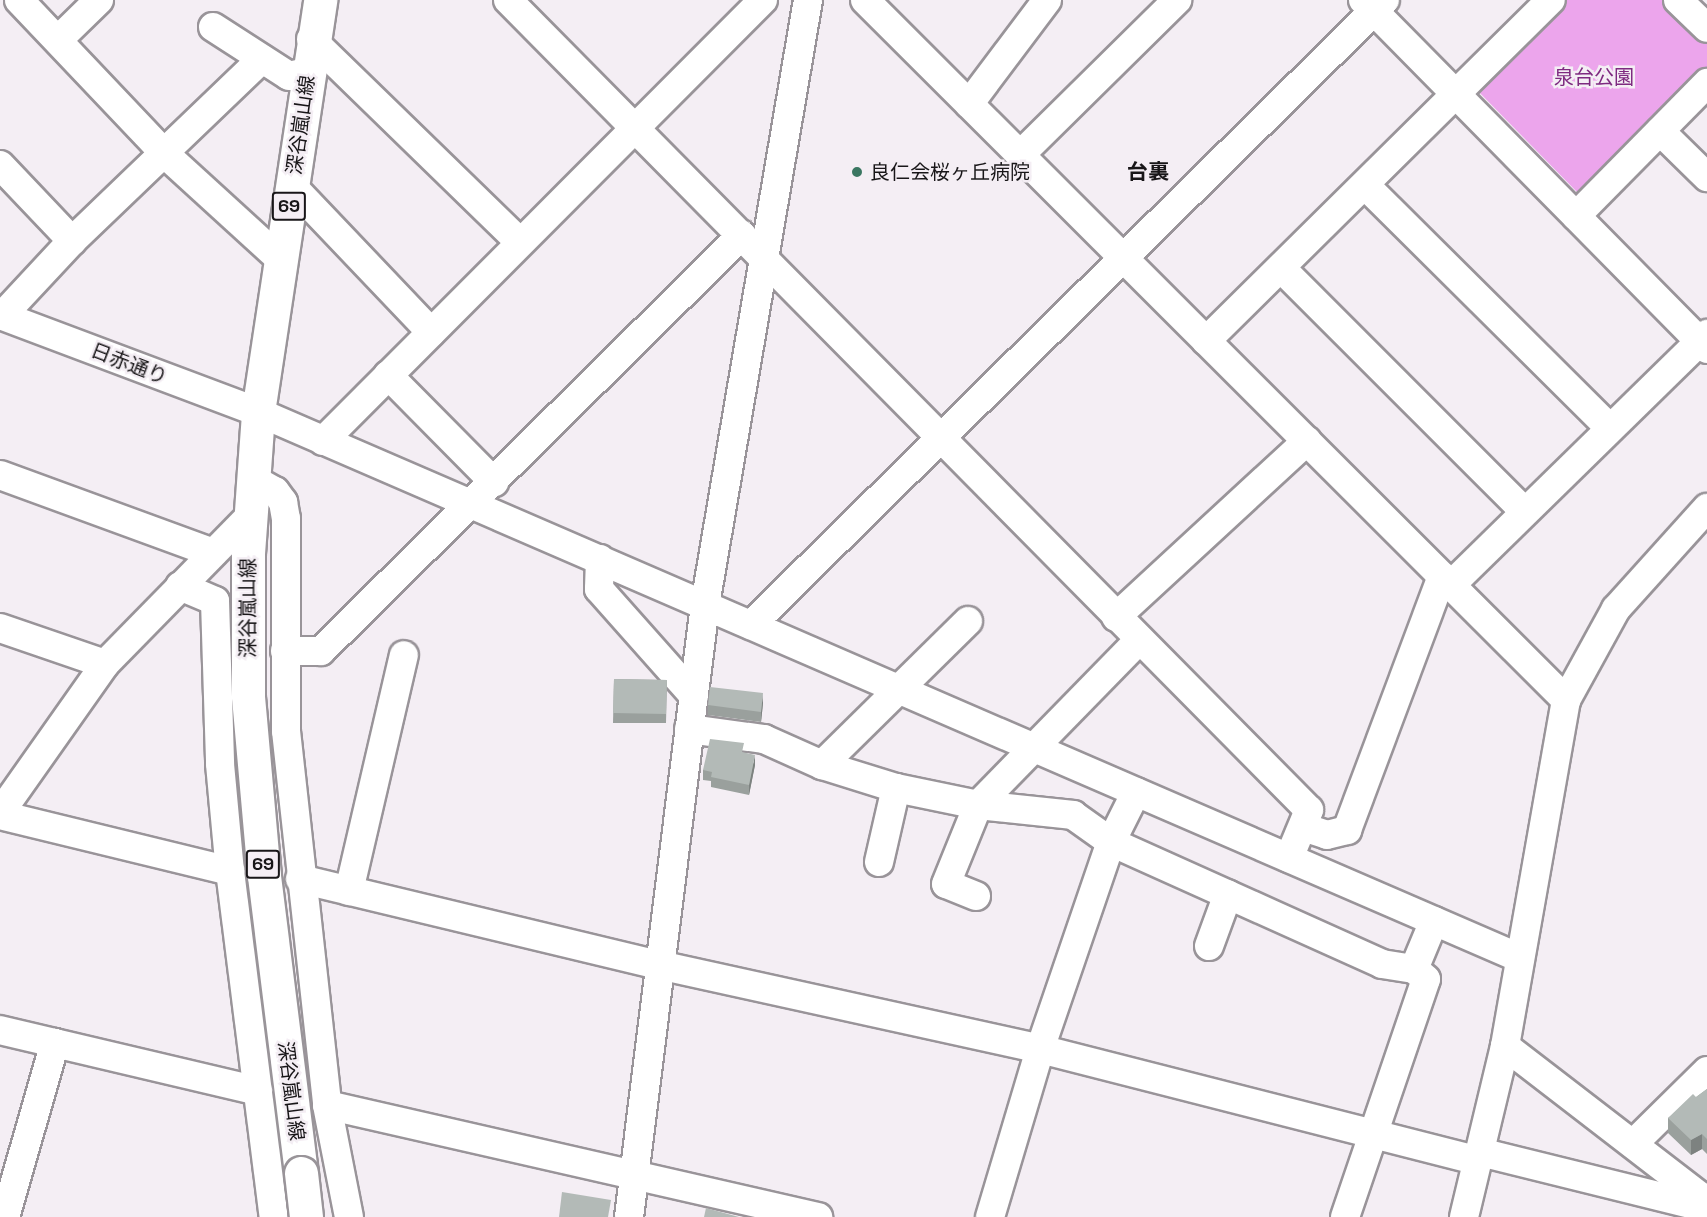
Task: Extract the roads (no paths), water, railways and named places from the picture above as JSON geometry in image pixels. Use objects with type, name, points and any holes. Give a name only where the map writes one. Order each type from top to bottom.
[{"type":"main road","name":"深谷嵐山線","points":[[308,1217],[264,876],[248,695],[250,514],[258,412],[279,258],[310,71],[311,39],[320,0]]},
{"type":"street","points":[[19,0],[164,153],[279,258]]},
{"type":"street","points":[[58,39],[99,0]]},
{"type":"street","points":[[323,441],[634,126],[763,0]]},
{"type":"street","points":[[629,1217],[705,605],[808,0]]},
{"type":"street","points":[[865,0],[1566,700]]},
{"type":"street","points":[[969,104],[1047,0]]},
{"type":"street","points":[[1020,155],[1177,0]]},
{"type":"street","points":[[1206,340],[1551,0]]},
{"type":"street","points":[[1678,0],[1707,28]]},
{"type":"street","points":[[751,625],[1124,258],[1374,4],[1457,95],[1704,341],[1524,511],[1447,580],[1347,830],[1327,835],[1303,826]]},
{"type":"street","points":[[523,5],[634,126],[939,438],[1309,810],[1289,858]]},
{"type":"street","points":[[213,27],[289,76],[310,71]]},
{"type":"street","points":[[311,39],[520,242]]},
{"type":"street","points":[[1,315],[72,241],[262,59]]},
{"type":"street","points":[[1576,216],[1707,83]]},
{"type":"street","points":[[1660,131],[1707,177]]},
{"type":"street","points":[[0,165],[72,241]]},
{"type":"street","points":[[1365,185],[1610,428]]},
{"type":"street","points":[[292,186],[431,332]]},
{"type":"street","points":[[285,651],[321,651],[742,235]]},
{"type":"street","points":[[1281,268],[1524,511]]},
{"type":"street","name":"日赤通り","points":[[1,315],[258,412],[1520,958]]},
{"type":"street","points":[[388,375],[494,482]]},
{"type":"street","points":[[1116,616],[1307,441]]},
{"type":"street","points":[[0,474],[213,553]]},
{"type":"street","points":[[253,479],[275,491],[284,502],[286,731],[300,879],[327,1105],[349,1217]]},
{"type":"street","points":[[230,871],[0,814],[105,664],[250,514]]},
{"type":"street","points":[[1464,1217],[1505,1046],[1566,700],[1616,609],[1704,520]]},
{"type":"street","points":[[600,559],[599,588],[694,696]]},
{"type":"street","points":[[180,585],[215,601],[220,764],[230,871],[274,1215],[308,1217]]},
{"type":"street","points":[[822,765],[968,621]]},
{"type":"street","points":[[0,628],[105,664]]},
{"type":"street","points":[[976,896],[946,884],[978,805],[1037,749],[1139,640]]},
{"type":"street","points":[[349,891],[404,655]]},
{"type":"street","points":[[689,729],[764,739],[822,765],[896,788],[978,805],[1073,816],[1112,842],[1382,964],[1414,969],[1426,979],[1345,1217]]},
{"type":"street","points":[[879,862],[896,788]]},
{"type":"street","points":[[990,1217],[1040,1049],[1112,842],[1136,792]]},
{"type":"street","points":[[300,879],[659,965],[1040,1049],[1373,1134],[1707,1207]]},
{"type":"street","points":[[1209,946],[1228,894]]},
{"type":"street","points":[[1414,969],[1434,921]]},
{"type":"street","points":[[0,1030],[258,1090]]},
{"type":"street","points":[[5,1217],[55,1043]]},
{"type":"street","points":[[1505,1046],[1700,1196],[1707,1207]]},
{"type":"street","points":[[1633,1144],[1707,1071]]},
{"type":"street","points":[[327,1105],[818,1217]]},
{"type":"street","points":[[1705,1217],[1707,1212]]},
{"type":"place","name":"良仁会桜ヶ丘病院","points":[[857,172]]},
{"type":"district","name":"台裏","points":[[1148,172]]},
{"type":"park label","name":"泉台公園","points":[[1594,77]]}]
